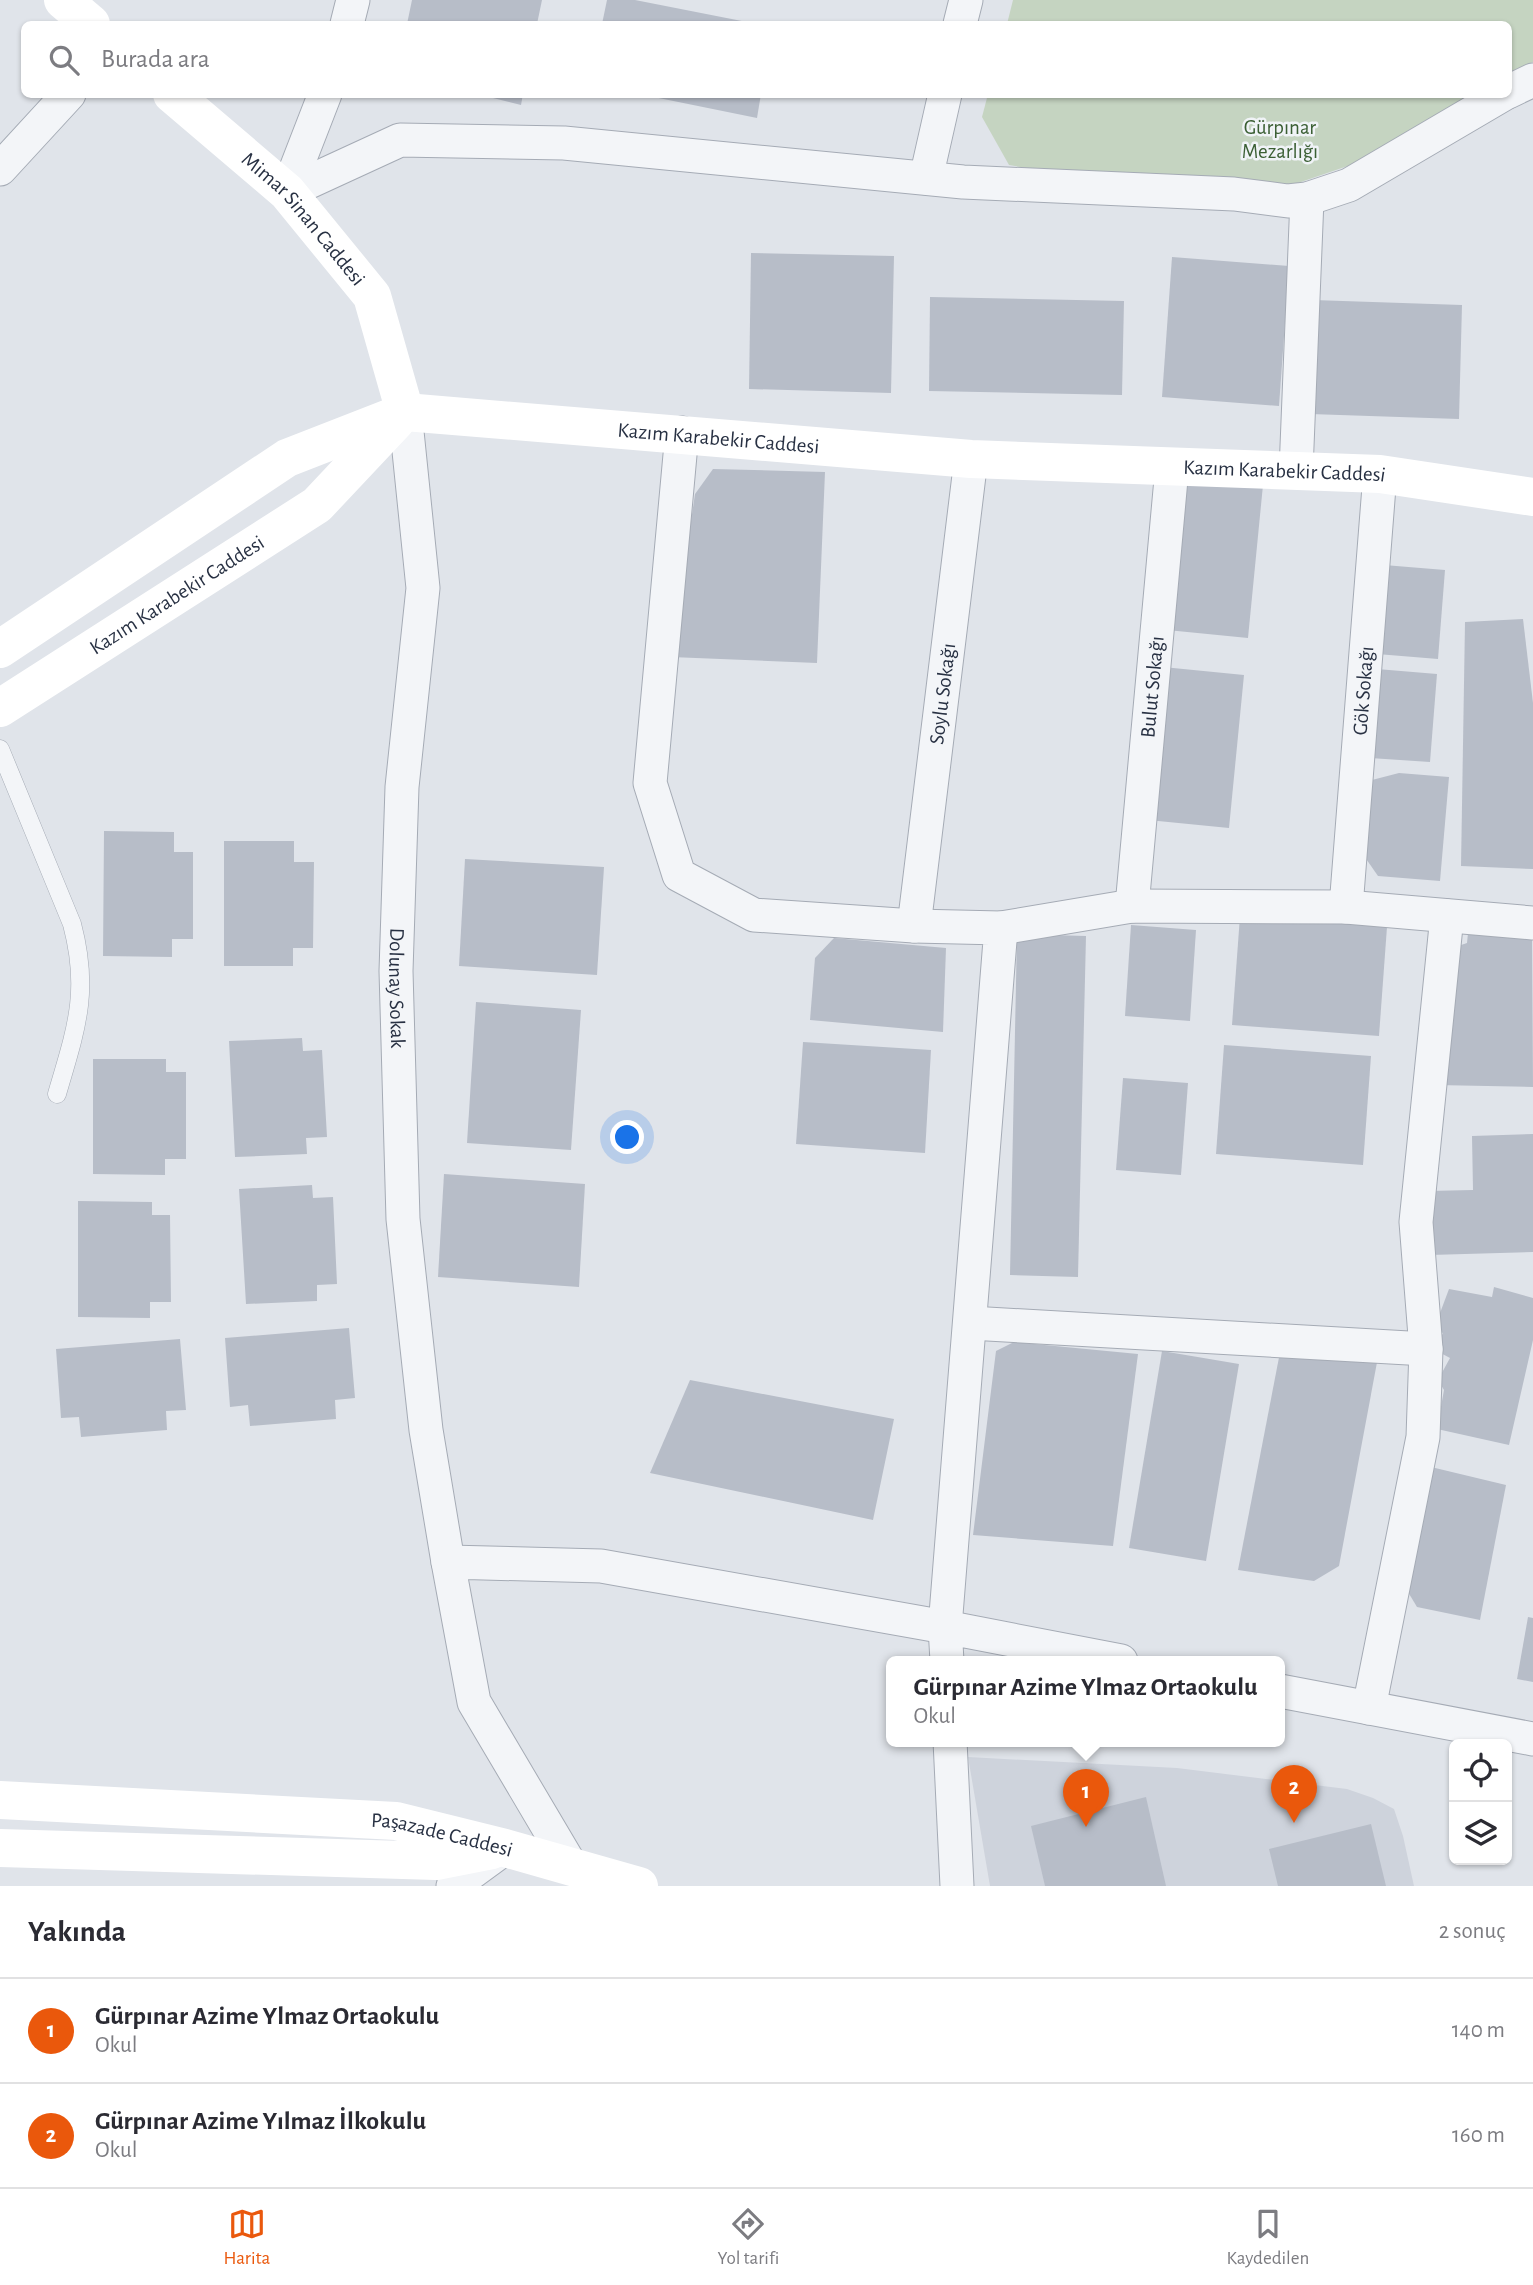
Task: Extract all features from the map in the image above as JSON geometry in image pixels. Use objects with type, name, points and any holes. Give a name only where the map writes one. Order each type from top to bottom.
[{"type":"street","points":[[63,0],[88,21]]},
{"type":"street","points":[[348,21],[353,0]]},
{"type":"street","points":[[961,21],[966,0]]},
{"type":"street","points":[[1512,90],[1533,80]]},
{"type":"street","points":[[0,169],[65,98]]},
{"type":"street","name":"Mimar Sinan Caddesi","points":[[177,98],[287,192],[372,296],[405,412]]},
{"type":"street","points":[[287,192],[323,98]]},
{"type":"street","points":[[926,178],[944,98]]},
{"type":"street","points":[[287,192],[400,140],[564,143],[962,182],[1234,194],[1288,201],[1307,199],[1349,185],[1497,98]]},
{"type":"street","points":[[1296,471],[1307,199]]},
{"type":"street","points":[[0,649],[286,458],[405,412]]},
{"type":"street","name":"Kazım Karabekir Caddesi","points":[[0,708],[317,505],[405,412],[971,459],[1380,474],[1533,497]]},
{"type":"street","name":"Dolunay Sokak","points":[[405,412],[423,588],[402,787],[396,971],[403,1219],[426,1430],[474,1702],[571,1866]]},
{"type":"street","points":[[682,433],[650,783],[679,875],[754,915],[914,926],[1001,928],[1132,906],[1346,907],[1533,923]]},
{"type":"street","name":"Soylu Sokağı","points":[[914,926],[971,459]]},
{"type":"street","name":"Bulut Sokağı","points":[[1132,906],[1172,468]]},
{"type":"street","name":"Gök Sokağı","points":[[1346,907],[1380,474]]},
{"type":"street","points":[[1369,1708],[1423,1437],[1426,1349],[1416,1222],[1447,916]]},
{"type":"street","points":[[947,1656],[945,1627],[1001,928]]},
{"type":"street","points":[[970,1323],[1426,1349]]},
{"type":"street","points":[[448,1562],[601,1566],[1095,1656]]},
{"type":"street","points":[[1285,1692],[1533,1739]]},
{"type":"street","points":[[950,1747],[957,1886]]},
{"type":"street","name":"Paşazade Caddesi","points":[[0,1800],[396,1821],[505,1848]]},
{"type":"street","name":"Paşazade Caddesi","points":[[0,1848],[436,1861],[505,1848]]},
{"type":"street","points":[[453,1886],[505,1848],[639,1886]]},
{"type":"lane","points":[[0,749],[72,924],[78,946],[81,968],[79,1017],[57,1094]]},
{"type":"shaded area","points":[[968,1757],[1177,1768],[1347,1789],[1394,1809],[1414,1886],[990,1886]]},
{"type":"green space","points":[[1013,0],[1533,0],[1533,62],[1512,71],[1512,21],[1008,21]]},
{"type":"green space","name":"Gürpınar Mezarlığı","points":[[987,98],[1468,98],[1380,155],[1289,186],[1066,175],[1009,165],[982,117]]},
{"type":"building","points":[[412,0],[542,0],[538,21],[408,21]]},
{"type":"building","points":[[607,0],[635,0],[742,21],[603,21]]},
{"type":"building","points":[[493,98],[522,98],[521,105]]},
{"type":"building","points":[[659,98],[760,98],[757,118]]},
{"type":"building","points":[[751,253],[894,256],[891,393],[749,389]]},
{"type":"building","points":[[1172,257],[1289,266],[1279,406],[1162,397]]},
{"type":"building","points":[[930,297],[1124,301],[1122,395],[929,391]]},
{"type":"building","points":[[1313,300],[1462,305],[1459,419],[1310,414]]},
{"type":"building","points":[[713,469],[825,472],[817,663],[671,657],[695,494]]},
{"type":"building","points":[[1182,477],[1263,485],[1248,638],[1167,630]]},
{"type":"building","points":[[1384,565],[1445,570],[1438,659],[1377,654]]},
{"type":"building","points":[[1523,619],[1533,703],[1533,869],[1461,866],[1465,622]]},
{"type":"building","points":[[1163,667],[1244,675],[1229,828],[1148,820]]},
{"type":"building","points":[[1377,669],[1437,674],[1430,762],[1370,758]]},
{"type":"building","points":[[1399,773],[1449,777],[1440,881],[1378,876],[1362,853],[1372,780]]},
{"type":"building","points":[[104,831],[174,832],[174,852],[193,852],[193,939],[172,939],[172,957],[103,956]]},
{"type":"building","points":[[224,841],[294,841],[294,862],[314,862],[313,948],[293,948],[293,966],[224,966]]},
{"type":"building","points":[[465,859],[604,867],[597,975],[459,966]]},
{"type":"building","points":[[1240,916],[1387,927],[1379,1036],[1232,1025]]},
{"type":"building","points":[[1131,925],[1196,930],[1190,1021],[1125,1016]]},
{"type":"building","points":[[1532,932],[1533,1087],[1436,1085],[1458,946],[1467,943],[1468,933]]},
{"type":"building","points":[[1017,934],[1086,936],[1078,1277],[1010,1275]]},
{"type":"building","points":[[834,938],[946,948],[943,1032],[810,1020],[815,958]]},
{"type":"building","points":[[476,1002],[581,1010],[571,1150],[467,1143]]},
{"type":"building","points":[[302,1038],[303,1051],[322,1050],[327,1137],[306,1138],[307,1154],[235,1157],[229,1041]]},
{"type":"building","points":[[803,1042],[931,1050],[925,1153],[796,1144]]},
{"type":"building","points":[[1224,1045],[1371,1056],[1363,1165],[1216,1154]]},
{"type":"building","points":[[93,1059],[166,1059],[166,1072],[186,1072],[186,1159],[165,1159],[165,1175],[93,1174]]},
{"type":"building","points":[[1123,1078],[1188,1083],[1181,1175],[1116,1170]]},
{"type":"building","points":[[1533,1134],[1533,1252],[1430,1255],[1428,1191],[1473,1190],[1472,1136]]},
{"type":"building","points":[[444,1174],[585,1184],[579,1287],[438,1277]]},
{"type":"building","points":[[312,1185],[313,1198],[333,1197],[337,1284],[317,1285],[317,1301],[246,1304],[239,1189]]},
{"type":"building","points":[[78,1201],[152,1202],[152,1215],[170,1215],[171,1302],[150,1302],[150,1318],[78,1317]]},
{"type":"building","points":[[1494,1287],[1533,1298],[1533,1340],[1509,1445],[1437,1429],[1444,1390],[1438,1380],[1450,1358],[1435,1350],[1443,1333],[1434,1329],[1449,1289],[1492,1297]]},
{"type":"building","points":[[349,1328],[355,1398],[335,1400],[336,1419],[250,1426],[248,1405],[230,1407],[225,1338]]},
{"type":"building","points":[[180,1339],[186,1410],[166,1411],[167,1430],[81,1437],[79,1417],[61,1418],[56,1349]]},
{"type":"building","points":[[1014,1342],[1138,1354],[1113,1546],[973,1535],[996,1351]]},
{"type":"building","points":[[1281,1347],[1378,1357],[1339,1566],[1314,1581],[1238,1570]]},
{"type":"building","points":[[1162,1351],[1239,1364],[1206,1561],[1129,1548]]},
{"type":"building","points":[[690,1380],[894,1419],[873,1520],[650,1473]]},
{"type":"building","points":[[1431,1467],[1506,1485],[1480,1620],[1417,1607],[1402,1582]]},
{"type":"building","points":[[1528,1617],[1533,1618],[1533,1682],[1517,1679]]},
{"type":"building","points":[[1146,1797],[1166,1886],[1045,1886],[1031,1826]]},
{"type":"building","points":[[1371,1824],[1386,1886],[1278,1886],[1269,1849]]},
{"type":"place","name":"Gürpınar Azime Yılmaz İlkokulu","points":[[1294,1823]]},
{"type":"place","name":"Gürpınar Azime Ylmaz Ortaokulu","points":[[1086,1827]]}]
